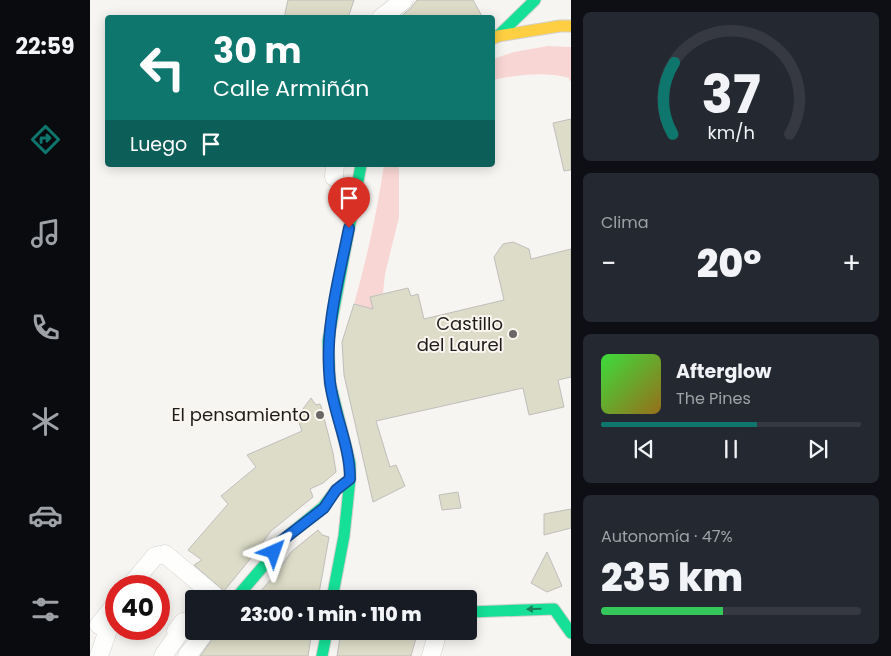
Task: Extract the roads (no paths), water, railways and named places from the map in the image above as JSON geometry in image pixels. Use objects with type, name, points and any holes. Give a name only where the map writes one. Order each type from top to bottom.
[{"type":"street","points":[[385,15],[404,0]]},
{"type":"street","points":[[495,36],[535,0]]},
{"type":"street","points":[[495,37],[560,26],[571,26]]},
{"type":"street","points":[[334,590],[344,536],[350,463],[330,382],[328,341],[361,167]]},
{"type":"street","points":[[243,590],[267,562],[280,542],[324,508],[336,490],[350,479]]},
{"type":"street","points":[[139,575],[155,556],[165,554],[208,590]]},
{"type":"street","points":[[477,612],[554,609],[571,633]]},
{"type":"street","points":[[105,618],[99,625],[105,628]]},
{"type":"street","points":[[163,656],[179,633],[176,632],[183,622],[185,624]]},
{"type":"street","points":[[99,656],[105,639]]},
{"type":"street","points":[[187,656],[199,640]]},
{"type":"street","points":[[322,656],[325,640]]},
{"type":"street","points":[[431,656],[435,640]]},
{"type":"place","name":"Castillo del Laurel","points":[[513,334]]},
{"type":"place","name":"El pensamiento","points":[[320,415]]}]
